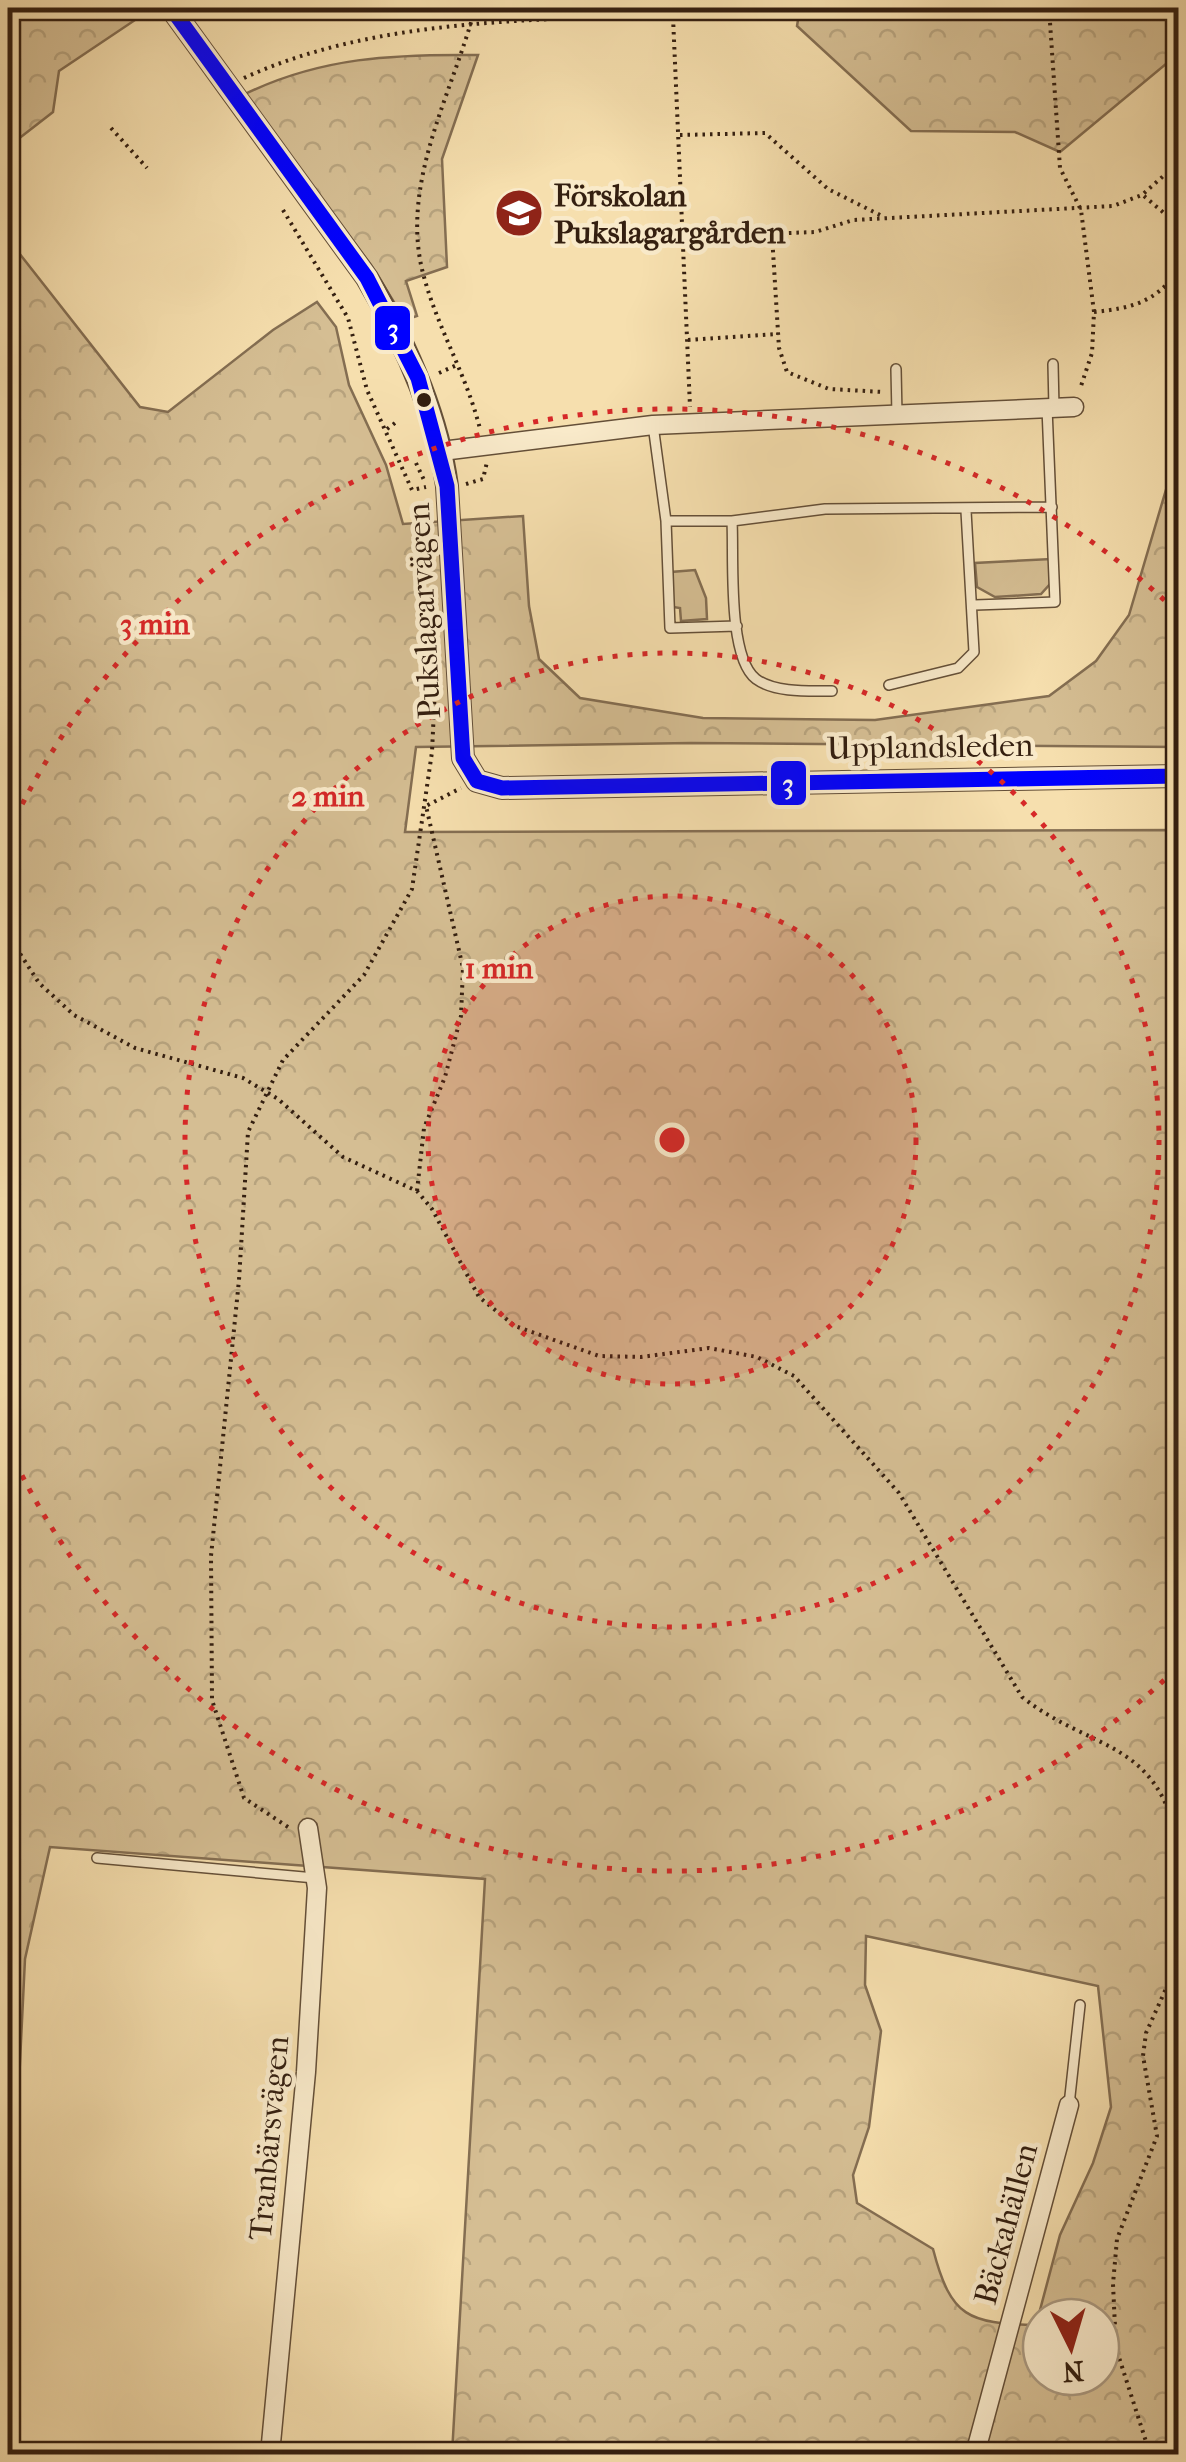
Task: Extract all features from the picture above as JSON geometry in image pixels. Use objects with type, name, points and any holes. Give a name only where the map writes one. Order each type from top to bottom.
[{"type":"street","name":"Pukslagarvägen","points":[[171,8],[384,307],[426,400],[442,451],[461,744],[468,771],[476,780]]},
{"type":"street","points":[[442,451],[653,424],[1074,408]]},
{"type":"street","name":"Upplandsleden","points":[[476,780],[502,788],[1178,776]]},
{"type":"street","name":"Tranbärsvägen","points":[[270,2454],[306,2072],[315,1878],[308,1828]]},
{"type":"street","name":"Bäckahällen","points":[[975,2454],[1069,2105]]},
{"type":"lane","points":[[975,605],[1055,602],[1052,364]]},
{"type":"lane","points":[[896,369],[898,415]]},
{"type":"lane","points":[[653,424],[666,522],[670,628],[736,626]]},
{"type":"lane","points":[[666,522],[732,521],[825,509],[1052,508]]},
{"type":"lane","points":[[890,685],[934,677],[970,661],[975,605],[966,510]]},
{"type":"lane","points":[[732,521],[736,626],[741,655],[756,678],[800,691],[832,691]]},
{"type":"lane","points":[[97,1858],[315,1878]]},
{"type":"lane","name":"Bäckahällen","points":[[1069,2105],[1080,2005]]},
{"type":"path","points":[[438,373],[459,364],[422,268],[421,195],[443,98],[475,8]]},
{"type":"path","points":[[656,8],[656,17]]},
{"type":"path","points":[[228,89],[286,62],[367,42],[470,25],[800,8]]},
{"type":"path","points":[[1049,8],[1060,168],[1081,210],[1094,312],[1092,354],[1074,408]]},
{"type":"path","points":[[672,17],[691,422]]},
{"type":"path","points":[[112,128],[147,168]]},
{"type":"path","points":[[680,136],[766,133],[828,188],[886,218]]},
{"type":"path","points":[[684,237],[772,235],[886,218],[1124,205],[1142,195],[1178,163]]},
{"type":"path","points":[[1142,195],[1178,224]]},
{"type":"path","points":[[284,210],[348,318],[367,390],[412,490],[430,487],[416,463]]},
{"type":"path","points":[[772,235],[778,334],[787,372],[800,381],[829,389],[897,391]]},
{"type":"path","points":[[1094,312],[1138,308],[1163,291],[1178,272]]},
{"type":"path","points":[[688,340],[778,334]]},
{"type":"path","points":[[386,430],[400,420]]},
{"type":"path","points":[[308,1828],[289,1827],[244,1798],[212,1700],[211,1556],[239,1280],[248,1132],[284,1060],[364,976],[412,889],[426,806],[436,651]]},
{"type":"path","points":[[426,806],[476,780]]},
{"type":"path","points":[[417,1191],[424,1128],[444,1078],[461,1016],[463,968],[426,806]]},
{"type":"path","points":[[8,935],[38,984],[74,1016],[135,1048],[242,1078],[267,1093],[344,1158],[417,1191],[432,1209],[479,1297],[514,1326],[599,1356],[641,1357],[710,1348],[757,1357],[794,1376],[899,1493],[1022,1697],[1041,1712],[1128,1754],[1148,1771],[1178,1843]]},
{"type":"path","points":[[1150,2454],[1116,2348],[1113,2284],[1117,2240],[1151,2162],[1157,2136],[1143,2056],[1146,2033],[1176,1971],[1178,1898]]},
{"type":"green space","points":[[8,8],[140,8],[144,14],[59,71],[53,112],[8,147]]},
{"type":"green space","points":[[800,8],[1178,8],[1178,54],[1060,152],[1015,132],[911,131],[797,26]]},
{"type":"green space","points":[[478,55],[442,159],[447,267],[406,281],[417,316],[405,320],[371,265],[243,95],[300,73],[358,60]]},
{"type":"green space","points":[[8,239],[140,407],[168,412],[273,330],[317,302],[336,327],[349,385],[386,465],[403,524],[523,516],[529,606],[539,659],[580,698],[703,718],[875,720],[1049,696],[1096,661],[1129,615],[1178,449],[1178,747],[691,743],[416,747],[405,832],[1178,830],[1178,2454],[452,2454],[485,1879],[50,1847],[25,1959],[8,2309]],"holes":[[[866,1936],[1098,1986],[1111,2107],[1093,2163],[1060,2235],[1043,2297],[1121,2297],[1121,2397],[1021,2397],[1021,2324],[994,2322],[966,2312],[947,2290],[933,2249],[857,2203],[853,2175],[869,2127],[881,2031],[865,1985]]]},
{"type":"green space","points":[[1051,559],[1050,584],[1041,594],[995,597],[977,587],[975,563]]},
{"type":"green space","points":[[695,570],[706,598],[707,619],[681,621],[680,608],[673,607],[671,572]]},
{"type":"transit line","name":"3","points":[[171,8],[367,278],[418,378],[447,486],[463,758],[477,781],[502,788],[1178,776]]},
{"type":"place","name":"Förskolan Pukslagargården","points":[[519,213]]}]
